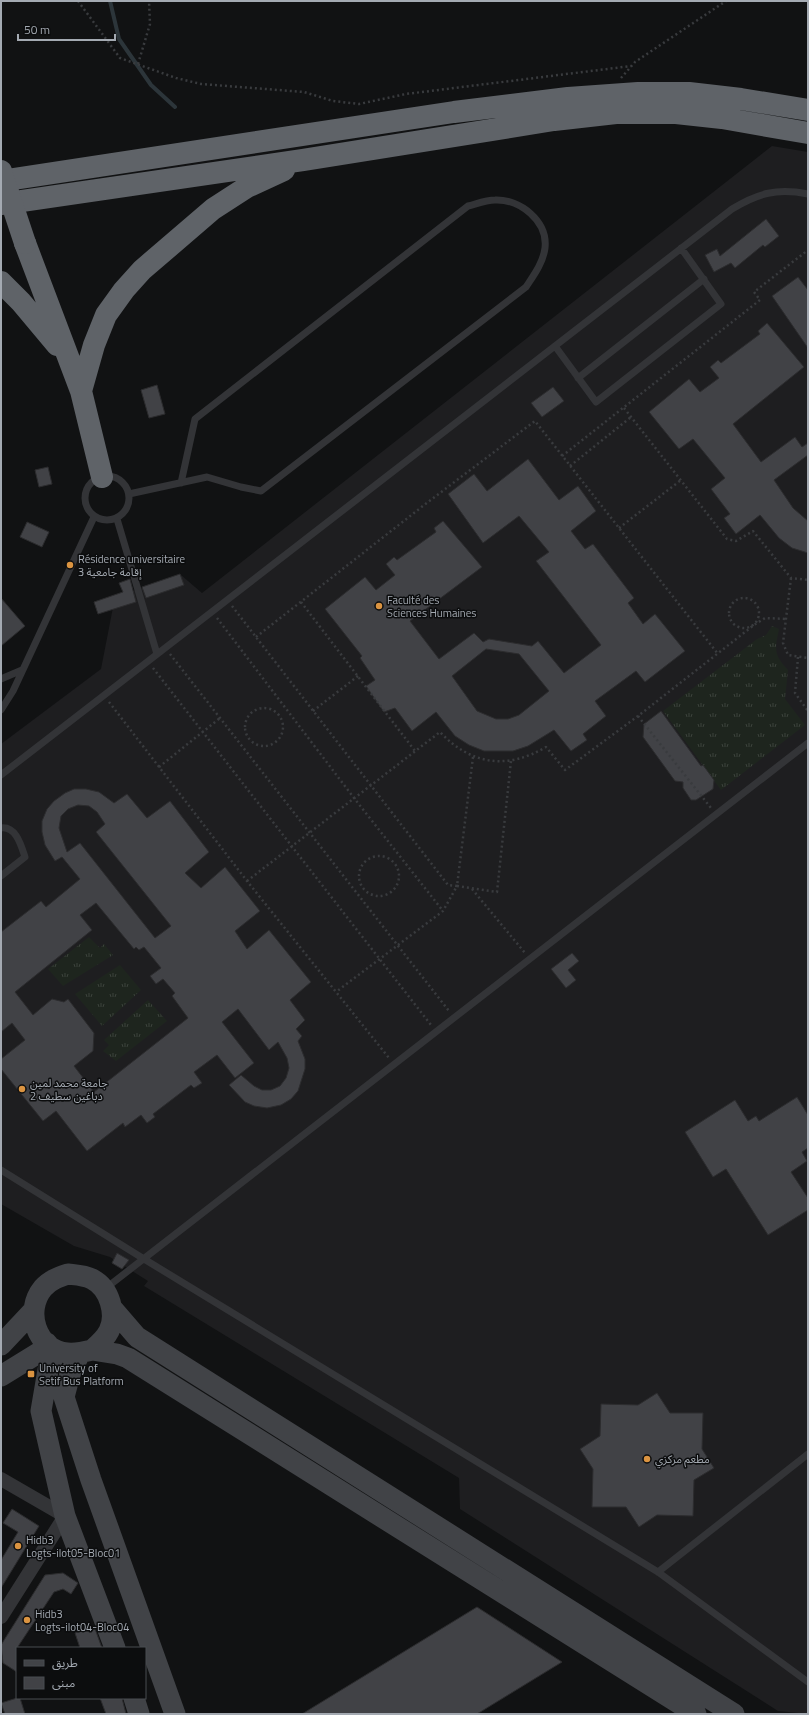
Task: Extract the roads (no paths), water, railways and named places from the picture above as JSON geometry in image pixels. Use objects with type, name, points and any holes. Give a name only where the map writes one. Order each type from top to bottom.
[{"type":"highway","points":[[1,181],[454,112],[568,98],[616,94],[690,93],[741,98],[808,110]]},
{"type":"highway","points":[[1,204],[303,160],[554,120],[616,113],[676,114],[722,118],[808,132]]},
{"type":"highway","points":[[81,391],[94,345],[106,315],[124,290],[142,270],[213,209],[248,187],[303,160]]},
{"type":"highway","points":[[1,171],[25,243],[81,391],[102,477]]},
{"type":"highway","points":[[1,282],[21,302],[69,361]]},
{"type":"main road","points":[[696,1714],[128,1358],[117,1354],[86,1352],[67,1353],[51,1346],[39,1335],[35,1324],[34,1311],[37,1298],[44,1287],[55,1279],[68,1274],[81,1275],[94,1280],[104,1289],[112,1308],[137,1337],[734,1714]]},
{"type":"main road","points":[[112,1308],[112,1320],[109,1331],[86,1352],[70,1374],[64,1397],[94,1488],[175,1714]]},
{"type":"main road","points":[[1,1345],[34,1311]]},
{"type":"main road","points":[[1,1376],[51,1346]]},
{"type":"main road","points":[[51,1346],[42,1411],[65,1516],[115,1647]]},
{"type":"main road","points":[[134,1699],[139,1714]]},
{"type":"street","points":[[1,1480],[65,1516],[1,1617]]},
{"type":"lane","points":[[1,774],[732,209],[751,197],[770,192],[792,191],[808,194]]},
{"type":"lane","points":[[129,494],[181,483],[207,477],[261,491],[526,287],[538,269],[545,248],[542,231],[531,213],[514,203],[495,200],[468,206],[195,419],[181,483]]},
{"type":"lane","points":[[555,346],[596,402],[721,304],[681,248]]},
{"type":"lane","points":[[578,378],[704,279]]},
{"type":"lane","points":[[102,477],[116,478],[122,482],[129,494],[127,509],[116,519],[105,521],[94,517],[89,512],[85,498],[90,485],[102,477]]},
{"type":"lane","points":[[1,710],[22,670],[94,517]]},
{"type":"lane","points":[[116,519],[157,654]]},
{"type":"lane","points":[[1,679],[22,670]]},
{"type":"lane","points":[[104,1289],[808,744]]},
{"type":"lane","points":[[1,828],[2,827],[13,832],[20,842],[25,857],[1,876]]},
{"type":"lane","points":[[1,1170],[144,1259],[658,1572],[808,1682]]},
{"type":"lane","points":[[658,1572],[808,1454]]},
{"type":"waterway","points":[[110,1],[119,39],[151,85],[175,107]]},
{"type":"place","name":"Résidence universitaire إقامة جامعية 3","points":[[70,565]]},
{"type":"place","name":"Faculté des Sciences Humaines","points":[[379,606]]},
{"type":"place","name":"جامعة محمد لمين دباغين سطيف 2","points":[[22,1089]]},
{"type":"place","name":"University of Setif Bus Platform","points":[[31,1374]]},
{"type":"place","name":"مطعم مركزي","points":[[647,1459]]},
{"type":"place","name":"Hidb3 Logts-ilot05-Bloc01","points":[[18,1546]]},
{"type":"place","name":"Hidb3 Logts-ilot04-Bloc04","points":[[27,1620]]}]
